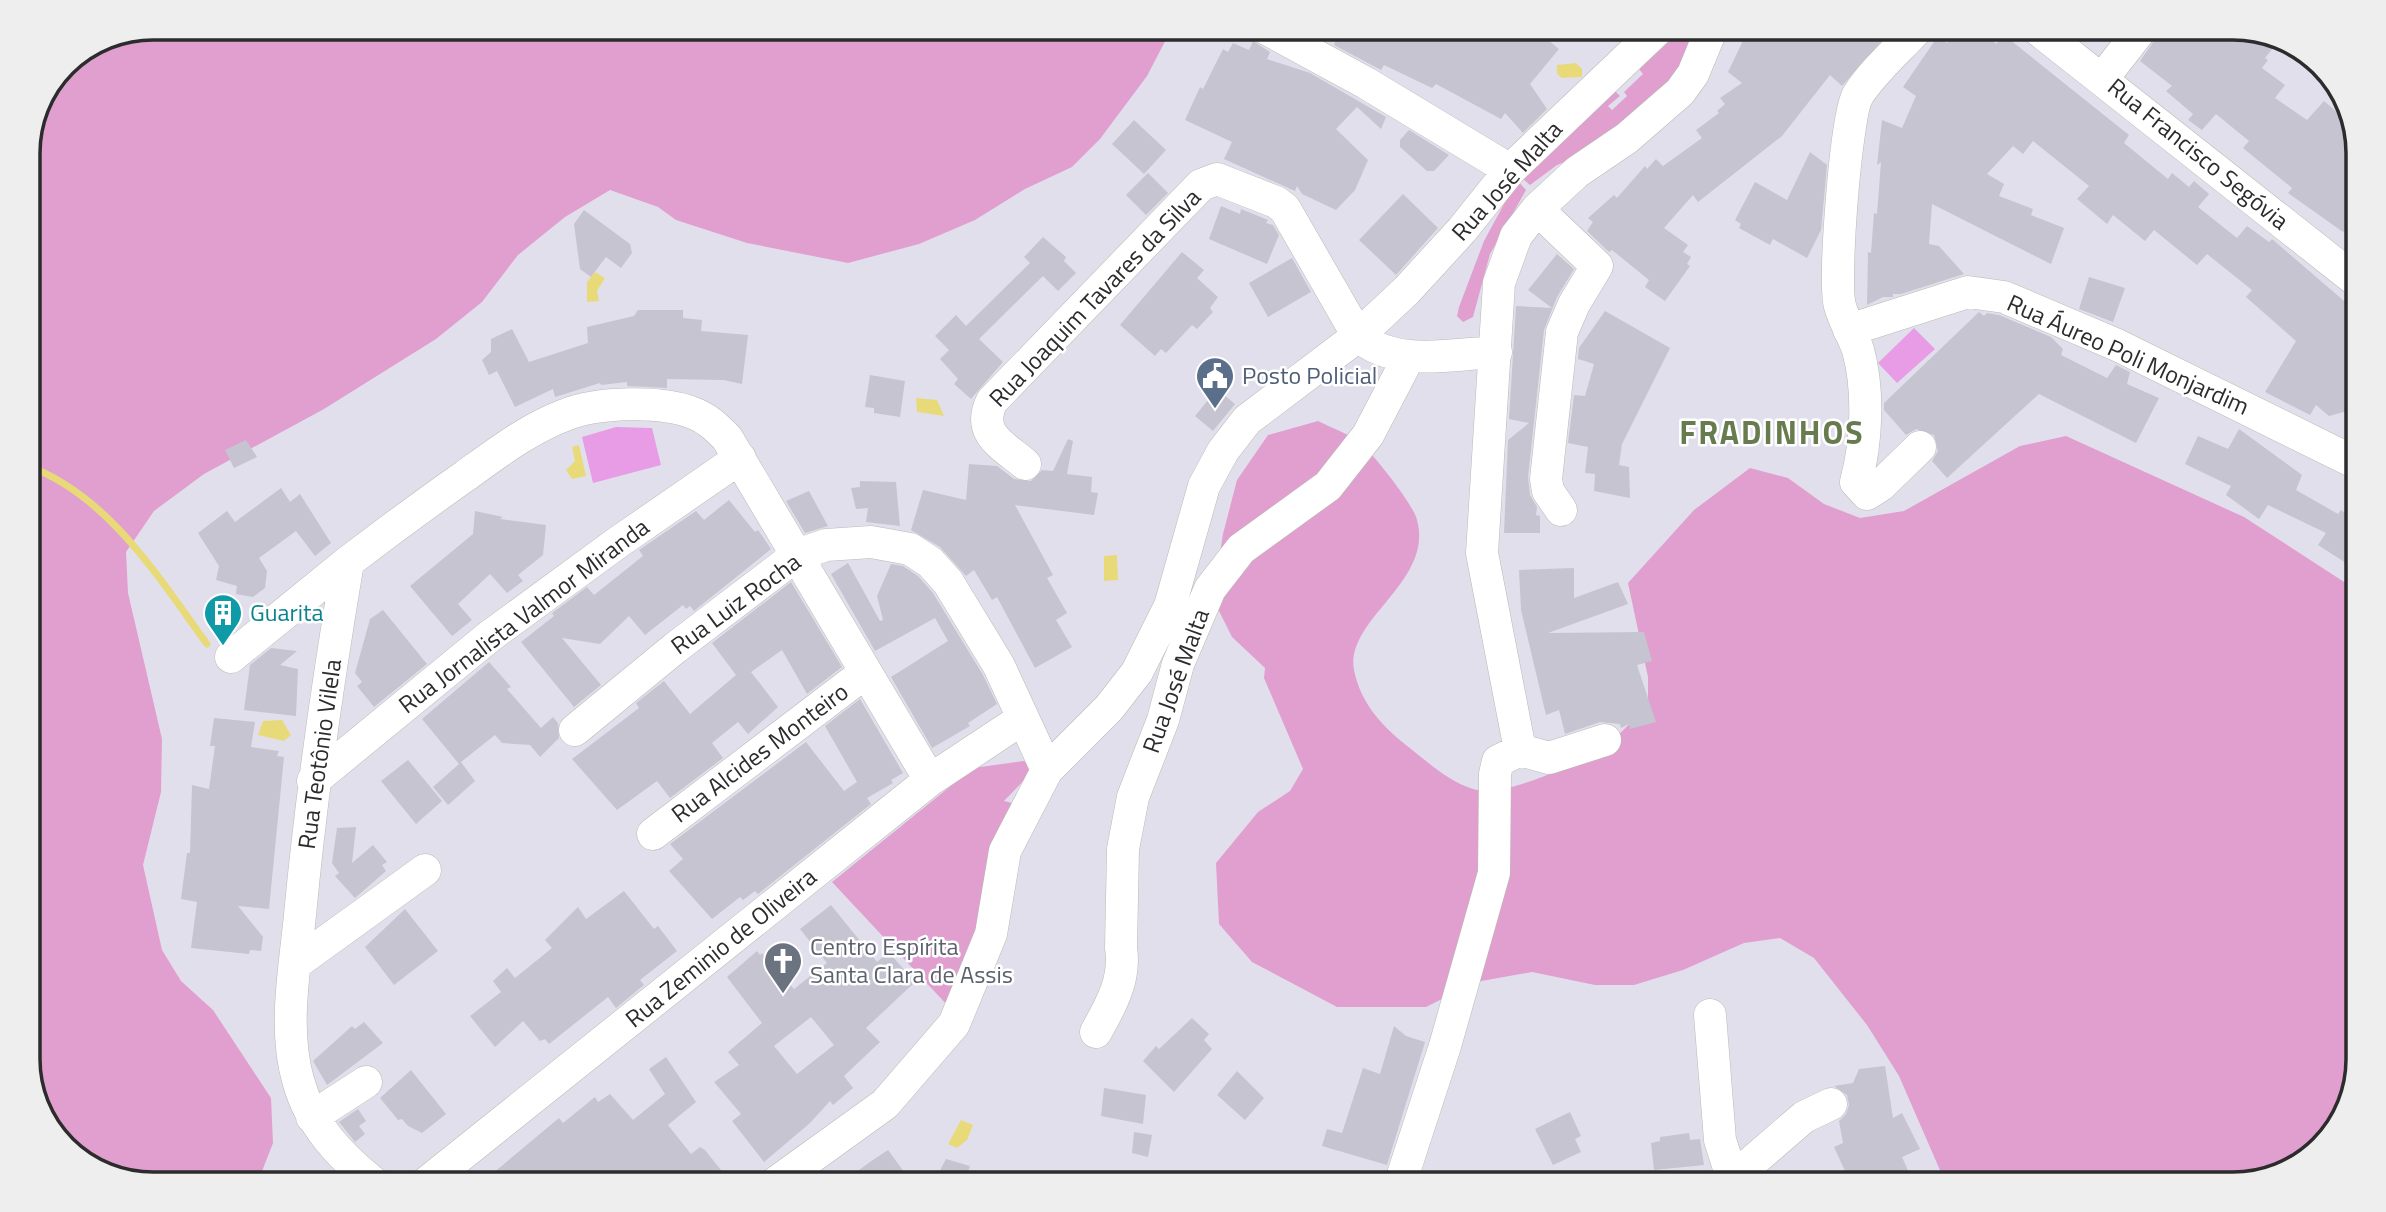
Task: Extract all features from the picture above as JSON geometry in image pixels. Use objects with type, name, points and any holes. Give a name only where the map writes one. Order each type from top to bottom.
[{"type":"street","points":[[1287,40],[1366,83],[1510,170]]},
{"type":"street","name":"Rua José Malta","points":[[791,1172],[885,1104],[954,1024],[991,934],[1005,851],[1047,769],[1109,708],[1137,671],[1170,606],[1204,486],[1223,451],[1247,420],[1358,336],[1453,240],[1510,170],[1637,40]]},
{"type":"street","name":"Rua José Malta","points":[[1520,750],[1482,554],[1499,282],[1516,236],[1537,209],[1577,172],[1636,131],[1680,92],[1693,74],[1708,40]]},
{"type":"street","points":[[1907,40],[1856,97],[1844,173],[1838,257],[1839,304],[1865,379],[1864,422],[1856,482],[1867,494],[1881,485],[1920,447]]},
{"type":"street","name":"Rua Francisco Segóvia","points":[[2052,40],[2346,272]]},
{"type":"street","points":[[2103,78],[2133,40]]},
{"type":"street","name":"Rua Joaquim Tavares da Silva","points":[[1025,464],[990,433],[986,413],[992,401],[1201,185],[1209,180],[1217,179],[1276,202],[1285,209],[1358,336]]},
{"type":"street","points":[[1537,209],[1597,266],[1574,304],[1562,332],[1558,356],[1546,479],[1548,491],[1560,510]]},
{"type":"street","name":"Rua Áureo Poli Monjardim","points":[[1849,330],[1968,292],[2004,297],[2117,345],[2346,458]]},
{"type":"street","points":[[1358,336],[1371,347],[1405,357],[1496,352]]},
{"type":"street","name":"Rua José Malta","points":[[1096,1032],[1112,1004],[1124,964],[1121,935],[1124,849],[1133,797],[1163,720],[1178,664],[1210,589],[1241,549],[1328,486],[1368,435],[1403,369],[1405,357]]},
{"type":"street","points":[[232,657],[348,562],[511,443],[567,414],[604,406],[649,405],[691,411],[710,421],[734,448],[930,780]]},
{"type":"street","name":"Rua Jornalista Valmor Miranda","points":[[313,781],[490,636],[617,543],[734,448]]},
{"type":"street","name":"Rua Luiz Rocha","points":[[575,730],[675,648],[797,555],[826,544],[871,542],[910,549],[930,562],[948,582],[999,666],[1047,769]]},
{"type":"street","name":"Rua Teotônio Vilela","points":[[348,562],[313,781],[292,1000],[297,1078],[312,1117],[328,1141],[360,1172]]},
{"type":"street","name":"Rua Alcides Monteiro","points":[[653,834],[866,672]]},
{"type":"street","name":"Rua Zeminio de Oliveira","points":[[440,1172],[930,780],[1022,719]]},
{"type":"street","points":[[1404,1172],[1445,1046],[1494,873],[1495,774],[1498,761],[1520,750],[1549,758],[1605,740]]},
{"type":"street","points":[[295,964],[425,870]]},
{"type":"street","points":[[1710,1015],[1720,1140],[1730,1172]]},
{"type":"street","points":[[312,1117],[366,1082]]},
{"type":"street","points":[[1743,1172],[1804,1117],[1831,1104]]},
{"type":"shaded area","points":[[153,40],[1166,40],[1147,76],[1100,139],[1072,167],[1025,189],[975,220],[919,244],[848,263],[747,243],[676,220],[658,207],[610,190],[565,217],[518,255],[482,302],[436,339],[324,409],[204,474],[154,511],[126,552],[128,593],[162,739],[161,792],[143,865],[162,950],[181,981],[213,1010],[271,1098],[273,1143],[262,1172],[131,1170],[91,1153],[68,1133],[52,1109],[42,1081],[40,146],[52,103],[64,85],[79,68],[97,55],[131,42]]},
{"type":"shaded area","points":[[1671,40],[1696,40],[1676,87],[1584,154],[1557,165],[1530,185],[1521,177],[1614,90],[1620,96],[1608,106],[1612,110],[1627,96],[1624,92],[1643,74],[1639,69]]},
{"type":"shaded area","points":[[1576,63],[1582,69],[1582,77],[1562,78],[1557,74],[1557,65]]},
{"type":"shaded area","points":[[1517,180],[1526,190],[1490,254],[1473,317],[1463,322],[1457,316],[1459,307],[1484,241]]},
{"type":"shaded area","points":[[595,272],[605,278],[597,291],[599,301],[587,302],[587,282]]},
{"type":"shaded area","points":[[1914,328],[1935,349],[1897,383],[1878,363]]},
{"type":"shaded area","points":[[916,398],[937,400],[944,416],[917,412]]},
{"type":"shaded area","points":[[1318,421],[1346,434],[1361,443],[1383,468],[1414,513],[1419,542],[1413,562],[1362,634],[1355,651],[1354,670],[1357,683],[1375,715],[1401,741],[1448,777],[1473,789],[1486,791],[1520,785],[1575,763],[1608,744],[1648,705],[1648,677],[1628,583],[1694,510],[1750,468],[1788,478],[1824,504],[1860,518],[1904,511],[2020,446],[2066,436],[2244,517],[2346,583],[2346,1059],[2340,1095],[2327,1121],[2307,1144],[2295,1153],[2262,1168],[2247,1171],[1941,1172],[1899,1076],[1867,1025],[1814,958],[1780,938],[1744,943],[1683,970],[1634,985],[1595,985],[1532,972],[1476,982],[1426,1007],[1337,1007],[1252,962],[1219,924],[1216,863],[1258,812],[1290,791],[1303,769],[1264,678],[1265,668],[1232,637],[1213,599],[1223,534],[1237,480],[1268,435]]},
{"type":"shaded area","points":[[616,427],[652,428],[661,465],[593,483],[582,437]]},
{"type":"shaded area","points":[[579,445],[586,476],[572,479],[566,470],[575,461],[572,447]]},
{"type":"shaded area","points":[[1117,555],[1118,580],[1104,581],[1104,556]]},
{"type":"shaded area","points":[[282,720],[291,735],[284,741],[258,735],[263,721]]},
{"type":"shaded area","points":[[1024,761],[1031,766],[1028,776],[1004,801],[1012,803],[985,921],[949,1007],[832,882],[973,768]]},
{"type":"shaded area","points":[[961,1120],[973,1125],[967,1140],[957,1148],[948,1144]]},
{"type":"building","points":[[1336,40],[1548,40],[1559,49],[1530,84],[1547,109],[1523,133],[1505,113],[1501,119],[1436,84],[1432,88],[1384,65],[1381,70],[1334,45]]},
{"type":"building","points":[[1743,40],[1882,40],[1842,86],[1830,75],[1782,136],[1698,202],[1693,195],[1664,228],[1688,245],[1683,252],[1691,257],[1687,264],[1690,266],[1665,301],[1645,287],[1649,280],[1612,250],[1609,252],[1587,231],[1593,222],[1588,218],[1614,195],[1617,198],[1645,166],[1647,169],[1656,159],[1663,166],[1702,138],[1696,130],[1719,113],[1717,111],[1725,104],[1720,98],[1742,83],[1728,72]]},
{"type":"building","points":[[1935,40],[1947,43],[1950,40],[1992,40],[1996,44],[2000,40],[2010,40],[2129,135],[2124,143],[2168,179],[2172,173],[2189,187],[2194,181],[2209,194],[2198,207],[2237,238],[2247,226],[2269,242],[2272,239],[2346,303],[2346,411],[2329,416],[2316,405],[2310,415],[2265,392],[2296,341],[2246,297],[2252,290],[2207,254],[2197,265],[2154,230],[2145,241],[2113,215],[2107,224],[2077,199],[2089,186],[2033,141],[2023,154],[2013,146],[1987,174],[2004,184],[1999,196],[2033,209],[2031,215],[2064,228],[2051,264],[1932,204],[1929,244],[1939,246],[1964,274],[1901,294],[1893,294],[1893,297],[1883,297],[1867,305],[1868,252],[1871,253],[1874,213],[1877,214],[1881,162],[1877,165],[1882,120],[1902,128],[1916,96],[1903,87]]},
{"type":"building","points":[[2155,40],[2233,40],[2255,42],[2273,48],[2265,58],[2268,60],[2262,68],[2285,85],[2275,98],[2307,120],[2324,101],[2340,117],[2346,146],[2346,228],[2343,232],[2288,193],[2292,188],[2243,148],[2249,141],[2216,114],[2202,130],[2188,120],[2193,114],[2166,91],[2172,86],[2140,61]]},
{"type":"building","points":[[1253,41],[1270,52],[1267,59],[1310,73],[1386,117],[1381,129],[1357,107],[1336,129],[1368,160],[1355,190],[1336,210],[1302,194],[1297,186],[1295,191],[1224,159],[1232,142],[1185,120],[1200,87],[1203,89],[1223,49],[1228,52],[1233,43],[1249,50]]},
{"type":"building","points":[[1134,120],[1166,150],[1144,174],[1112,144]]},
{"type":"building","points":[[1409,130],[1449,155],[1434,171],[1427,171],[1400,147],[1400,140]]},
{"type":"building","points":[[1810,152],[1827,165],[1821,230],[1807,258],[1773,239],[1770,245],[1739,228],[1741,224],[1735,220],[1755,182],[1787,200]]},
{"type":"building","points":[[1148,173],[1168,193],[1146,215],[1126,195]]},
{"type":"building","points":[[1403,194],[1438,228],[1396,275],[1359,240]]},
{"type":"building","points":[[1221,206],[1240,214],[1241,209],[1268,220],[1266,223],[1273,225],[1279,235],[1267,264],[1209,239]]},
{"type":"building","points":[[584,210],[630,244],[632,253],[621,268],[606,257],[591,277],[580,269],[574,224]]},
{"type":"building","points":[[1043,237],[1066,257],[1064,261],[1076,273],[1058,291],[1043,276],[979,339],[1003,362],[971,399],[954,384],[958,379],[940,359],[949,350],[935,336],[956,315],[966,326],[1030,263],[1024,257]]},
{"type":"building","points":[[1182,252],[1204,270],[1197,278],[1218,297],[1210,308],[1213,312],[1197,329],[1192,325],[1166,353],[1161,349],[1155,356],[1120,325]]},
{"type":"building","points":[[1557,254],[1574,269],[1557,297],[1544,330],[1528,477],[1530,495],[1537,507],[1536,515],[1540,516],[1540,533],[1504,533],[1508,440],[1529,423],[1509,419],[1516,306],[1552,308],[1528,290]]},
{"type":"building","points":[[1292,258],[1311,292],[1268,317],[1249,283]]},
{"type":"building","points":[[2089,277],[2125,288],[2113,322],[2079,309]]},
{"type":"building","points":[[638,310],[683,310],[683,318],[702,320],[701,331],[748,335],[742,384],[724,380],[667,379],[667,388],[627,386],[627,382],[600,383],[555,397],[553,389],[515,407],[497,371],[489,375],[482,360],[491,352],[491,339],[512,329],[529,362],[588,343],[587,327],[634,316]]},
{"type":"building","points":[[1605,311],[1670,348],[1622,444],[1619,465],[1629,467],[1630,498],[1594,491],[1595,474],[1585,473],[1588,447],[1568,443],[1574,395],[1585,396],[1594,364],[1578,359],[1579,348]]},
{"type":"building","points":[[1979,312],[1984,316],[1987,313],[1999,315],[2051,337],[2063,349],[2061,355],[2107,378],[2116,365],[2130,372],[2127,384],[2159,398],[2136,443],[2039,394],[1947,478],[1932,461],[1938,451],[1934,435],[1916,429],[1906,435],[1884,410],[1884,403]]},
{"type":"building","points":[[870,375],[905,381],[900,417],[874,413],[874,408],[865,407]]},
{"type":"building","name":"Posto Policial","points":[[1217,389],[1235,404],[1213,431],[1195,416]]},
{"type":"building","points":[[2239,429],[2302,475],[2296,490],[2338,514],[2341,510],[2346,514],[2346,563],[2318,545],[2326,533],[2268,505],[2259,519],[2226,495],[2231,486],[2185,464],[2198,436],[2228,449]]},
{"type":"building","points":[[1068,439],[1073,441],[1067,474],[1092,477],[1091,492],[1098,493],[1094,515],[1015,505],[1053,575],[1047,578],[1067,613],[1056,620],[1072,647],[1035,668],[997,597],[992,600],[974,570],[966,576],[940,547],[911,530],[923,490],[966,500],[969,464],[997,466],[1014,479],[1031,481],[1042,470],[1053,471]]},
{"type":"building","points":[[246,440],[257,457],[234,468],[225,450]]},
{"type":"building","points":[[860,481],[896,482],[900,526],[866,522],[868,508],[856,509],[851,488],[860,487]]},
{"type":"building","points":[[281,488],[290,502],[300,494],[331,543],[315,556],[296,531],[259,558],[267,571],[265,588],[253,597],[236,594],[237,586],[216,580],[219,566],[198,533],[227,511],[235,522]]},
{"type":"building","points":[[809,491],[828,526],[805,533],[786,501]]},
{"type":"building","points":[[729,500],[755,532],[758,530],[771,549],[694,611],[690,606],[686,609],[683,605],[645,635],[629,616],[600,644],[562,638],[601,685],[574,707],[521,642],[554,616],[552,613],[587,587],[594,595],[643,556],[639,550],[696,511],[704,520]]},
{"type":"building","points":[[475,511],[503,517],[500,519],[546,525],[543,555],[518,575],[523,581],[507,593],[490,574],[458,604],[472,620],[452,636],[410,586],[473,534]]},
{"type":"building","points":[[848,563],[880,621],[883,620],[877,596],[891,564],[903,566],[918,576],[933,593],[983,675],[997,704],[968,723],[970,726],[932,748],[891,677],[948,641],[935,618],[875,651],[831,574]]},
{"type":"building","points":[[1574,568],[1574,598],[1618,582],[1628,604],[1548,633],[1644,632],[1652,661],[1637,665],[1656,722],[1630,729],[1629,724],[1621,728],[1620,724],[1600,722],[1565,734],[1559,710],[1546,715],[1521,610],[1519,570]]},
{"type":"building","points":[[791,582],[842,667],[807,694],[782,650],[751,672],[778,707],[748,734],[738,722],[712,743],[723,758],[670,798],[657,781],[617,810],[572,759],[639,708],[636,703],[664,681],[690,714],[736,675],[712,643]]},
{"type":"building","points":[[383,610],[427,664],[374,707],[357,686],[362,682],[355,673],[370,619]]},
{"type":"building","points":[[271,648],[297,651],[280,665],[298,669],[296,716],[244,710],[250,665]]},
{"type":"building","points":[[489,662],[511,687],[507,689],[541,728],[553,717],[558,723],[559,738],[540,757],[530,745],[502,743],[495,735],[461,762],[475,781],[448,805],[433,787],[459,764],[422,719]]},
{"type":"building","points":[[860,699],[903,773],[891,780],[893,783],[867,798],[871,804],[758,894],[755,891],[743,900],[740,897],[712,919],[669,871],[683,859],[670,844],[806,742],[844,791],[857,782],[825,726]]},
{"type":"building","points":[[214,718],[255,722],[251,747],[279,751],[277,756],[284,757],[269,909],[238,906],[263,937],[261,951],[250,950],[249,954],[191,948],[197,902],[181,899],[187,853],[190,853],[192,785],[209,789],[215,746],[210,746]]},
{"type":"building","points":[[408,760],[442,801],[416,824],[381,781]]},
{"type":"building","points":[[356,827],[352,863],[373,845],[387,862],[382,865],[386,871],[355,898],[335,876],[339,873],[332,863],[337,828]]},
{"type":"building","points":[[624,891],[654,929],[658,926],[677,951],[640,980],[644,985],[616,1008],[608,997],[549,1044],[545,1039],[540,1041],[523,1021],[495,1047],[470,1016],[501,992],[493,981],[507,968],[515,978],[552,948],[545,940],[578,907],[586,919]]},
{"type":"building","points":[[831,905],[877,962],[885,955],[892,956],[915,982],[866,1028],[880,1042],[844,1076],[853,1088],[833,1105],[830,1101],[810,1123],[764,1162],[732,1121],[741,1114],[714,1082],[739,1065],[728,1052],[762,1023],[727,977],[757,951],[760,955],[762,953],[794,989],[827,963],[800,929]],"holes":[[[811,1017],[834,1045],[797,1074],[774,1046]]]},
{"type":"building","points":[[405,909],[438,951],[394,985],[365,947]]},
{"type":"building","points":[[1192,1018],[1209,1034],[1204,1040],[1212,1049],[1174,1092],[1143,1061],[1156,1046],[1159,1049]]},
{"type":"building","points":[[364,1022],[383,1043],[327,1085],[313,1061],[352,1026],[355,1029]]},
{"type":"building","points":[[1394,1026],[1406,1036],[1425,1042],[1387,1165],[1322,1146],[1327,1129],[1342,1133],[1363,1068],[1380,1074]]},
{"type":"building","points":[[666,1057],[696,1102],[668,1125],[691,1154],[700,1147],[722,1172],[494,1172],[559,1118],[563,1123],[595,1097],[598,1102],[610,1094],[633,1120],[665,1094],[649,1069]]},
{"type":"building","points":[[1885,1066],[1893,1118],[1902,1113],[1920,1149],[1902,1157],[1909,1172],[1845,1172],[1834,1147],[1843,1143],[1839,1121],[1846,1114],[1849,1105],[1847,1095],[1834,1086],[1853,1083],[1859,1069]]},
{"type":"building","points":[[411,1070],[446,1114],[422,1133],[408,1126],[402,1119],[398,1120],[380,1098]]},
{"type":"building","points":[[1237,1071],[1264,1098],[1245,1120],[1217,1095]]},
{"type":"building","points":[[1104,1088],[1146,1095],[1143,1124],[1101,1116]]},
{"type":"building","points":[[358,1109],[366,1121],[359,1126],[365,1134],[355,1142],[339,1122]]},
{"type":"building","points":[[1570,1112],[1581,1136],[1575,1139],[1581,1152],[1553,1165],[1535,1129]]},
{"type":"building","points":[[1134,1132],[1152,1135],[1148,1157],[1132,1153]]},
{"type":"building","points":[[1689,1133],[1690,1140],[1700,1139],[1704,1165],[1654,1170],[1651,1143],[1660,1141],[1660,1137]]},
{"type":"building","points":[[888,1150],[904,1172],[856,1172]]},
{"type":"building","points":[[946,1159],[970,1166],[968,1172],[939,1172]]},
{"type":"waterway","points":[[40,472],[83,497],[130,541],[207,644]]},
{"type":"place","name":"Posto Policial","points":[[1215,410]]},
{"type":"place","name":"Guarita","points":[[223,647]]},
{"type":"place","name":"Centro Espírita Santa Clara de Assis","points":[[783,995]]},
{"type":"district","name":"FRADINHOS","points":[[1772,433]]}]
